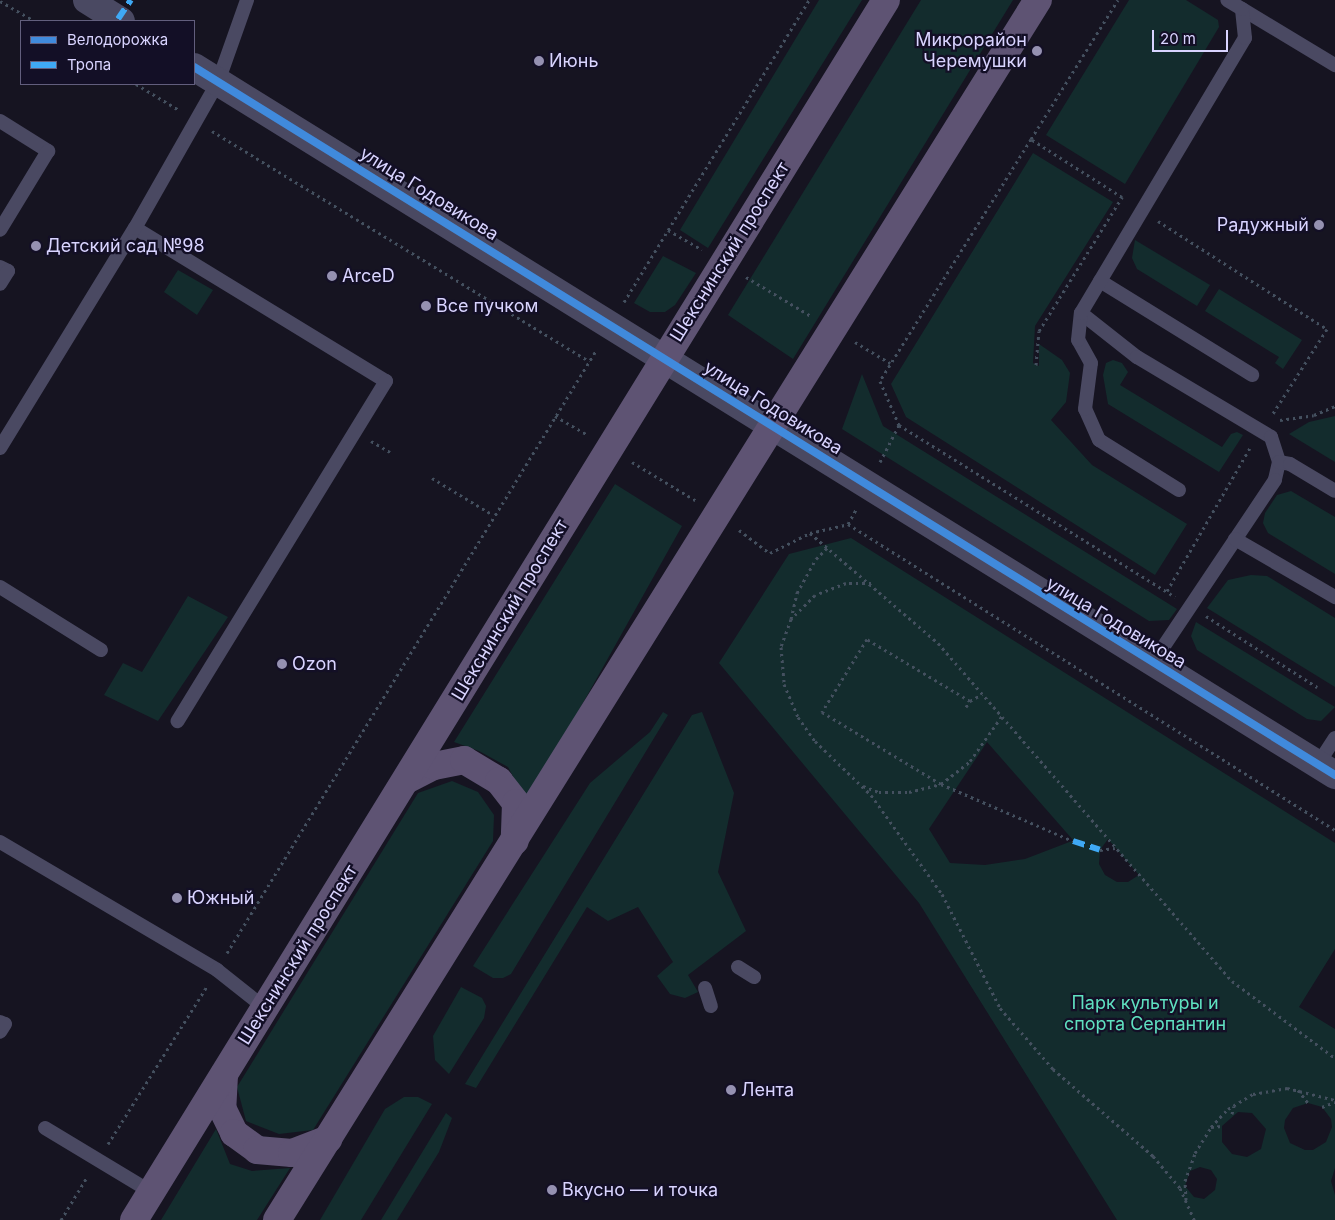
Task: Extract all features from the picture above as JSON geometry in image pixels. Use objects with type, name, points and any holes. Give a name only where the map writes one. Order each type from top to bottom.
[{"type":"main road","name":"Шекснинский проспект","points":[[134,1220],[408,779],[886,0]]},
{"type":"main road","points":[[277,1220],[774,427],[1038,0]]},
{"type":"main road","points":[[408,779],[434,766],[464,760],[499,781],[516,803],[515,842]]},
{"type":"main road","points":[[224,1073],[222,1108],[234,1133],[257,1150],[292,1153],[328,1139]]},
{"type":"street","points":[[87,0],[119,20]]},
{"type":"street","name":"улица Годовикова","points":[[195,68],[611,324],[1326,770]]},
{"type":"lane","points":[[0,448],[134,228],[218,82],[247,0]]},
{"type":"lane","points":[[1227,0],[1335,65]]},
{"type":"lane","points":[[1179,490],[1099,440],[1085,409],[1091,363],[1078,340],[1081,313],[1245,38],[1242,9]]},
{"type":"lane","points":[[0,121],[48,151],[0,230]]},
{"type":"lane","points":[[134,228],[386,381],[178,721]]},
{"type":"lane","points":[[0,267],[8,271],[0,284]]},
{"type":"lane","points":[[1100,281],[1252,375]]},
{"type":"lane","points":[[1081,313],[1137,357],[1271,437],[1278,462],[1275,480],[1153,662]]},
{"type":"lane","points":[[1278,462],[1290,464],[1335,491]]},
{"type":"lane","points":[[1235,539],[1335,597]]},
{"type":"lane","points":[[0,587],[101,650]]},
{"type":"lane","points":[[1326,770],[1335,738]]},
{"type":"lane","points":[[0,842],[217,970],[265,1008]]},
{"type":"lane","points":[[738,967],[754,977]]},
{"type":"lane","points":[[705,988],[711,1006]]},
{"type":"lane","points":[[0,1022],[5,1024],[0,1032]]},
{"type":"lane","points":[[45,1128],[150,1192]]},
{"type":"path","points":[[0,0],[32,20]]},
{"type":"path","points":[[61,1220],[217,970],[809,0]]},
{"type":"path","points":[[1118,0],[880,381],[899,425],[1191,606],[1317,687]]},
{"type":"path","points":[[138,85],[589,361]]},
{"type":"path","points":[[1031,139],[1122,197],[1038,331],[1036,365]]},
{"type":"path","points":[[668,230],[890,363]]},
{"type":"path","points":[[1268,422],[1314,415],[1335,406]]},
{"type":"path","points":[[432,478],[493,515]]},
{"type":"path","points":[[848,524],[1335,830]]},
{"type":"path","points":[[810,532],[938,643],[1232,981],[1335,1058]]},
{"type":"path","points":[[828,547],[816,559],[797,593],[782,647],[784,684],[798,717],[815,741],[860,785],[942,894],[1000,1008],[1053,1069],[1152,1156],[1180,1188],[1194,1220]]},
{"type":"path","points":[[791,619],[815,595],[846,583],[871,583]]},
{"type":"path","points":[[970,701],[867,639],[822,712],[941,784],[1073,841]]},
{"type":"path","points":[[966,707],[970,701],[982,694]]},
{"type":"path","points":[[860,785],[879,792],[909,792],[941,784],[970,761],[1002,716]]},
{"type":"path","points":[[1100,850],[1116,848]]},
{"type":"path","points":[[1186,1201],[1185,1180],[1195,1153],[1211,1127],[1234,1106],[1253,1094],[1286,1088],[1335,1101]]},
{"type":"path","points":[[1298,1090],[1308,1103]]},
{"type":"path","points":[[1322,1107],[1335,1101]]},
{"type":"path","points":[[1232,1114],[1234,1106]]},
{"type":"path","points":[[1211,1127],[1222,1126]]},
{"type":"green space","points":[[819,0],[862,0],[708,248],[680,230]]},
{"type":"green space","points":[[921,0],[1013,0],[793,359],[728,315]]},
{"type":"green space","points":[[1129,0],[1186,0],[1218,20],[1219,27],[1125,184],[1046,135]]},
{"type":"green space","points":[[1033,153],[1113,202],[1035,326],[1033,363],[1039,366],[1039,344],[1062,360],[1070,373],[1066,402],[1051,420],[1092,465],[1187,524],[1155,575],[906,417],[891,384]]},
{"type":"green space","points":[[1135,240],[1210,285],[1197,306],[1137,269],[1132,258]]},
{"type":"green space","points":[[663,256],[696,273],[675,305],[665,312],[650,312],[634,303]]},
{"type":"green space","points":[[178,270],[213,290],[197,315],[164,292]]},
{"type":"green space","points":[[1219,289],[1302,340],[1283,369],[1275,363],[1279,357],[1205,311]]},
{"type":"green space","points":[[1113,360],[1122,363],[1128,372],[1120,385],[1222,447],[1231,434],[1237,432],[1243,435],[1219,472],[1108,404],[1103,375],[1106,363]]},
{"type":"green space","points":[[862,374],[883,426],[1177,609],[1169,620],[1149,621],[842,429]]},
{"type":"green space","points":[[1335,416],[1335,462],[1289,434],[1309,422]]},
{"type":"green space","points":[[615,484],[682,526],[527,803],[508,767],[479,751],[454,742]]},
{"type":"green space","points":[[1291,491],[1335,517],[1335,574],[1268,533],[1263,523],[1265,513],[1277,495]]},
{"type":"green space","name":"Парк культуры и спорта Серпантин","points":[[851,538],[1335,843],[1335,949],[1299,1007],[1335,1029],[1335,1168],[1331,1181],[1335,1195],[1335,1220],[1117,1220],[919,903],[719,663],[789,554]],"holes":[[[987,742],[1073,840],[1025,859],[985,865],[950,863],[929,829]],[[1108,839],[1139,875],[1128,882],[1117,882],[1105,875],[1099,864],[1100,850]],[[1308,1103],[1322,1107],[1331,1119],[1332,1127],[1326,1142],[1313,1150],[1305,1150],[1290,1143],[1284,1128],[1285,1120],[1293,1108]],[[1238,1112],[1252,1113],[1266,1129],[1261,1149],[1247,1157],[1232,1154],[1222,1142],[1222,1126]],[[1200,1167],[1211,1170],[1217,1179],[1215,1190],[1204,1199],[1194,1197],[1185,1186],[1190,1171]]]},
{"type":"green space","points":[[1251,575],[1267,576],[1335,618],[1335,687],[1207,608],[1228,580]]},
{"type":"green space","points":[[188,596],[228,617],[158,721],[104,695],[123,663],[142,672]]},
{"type":"green space","points":[[1196,622],[1335,707],[1321,721],[1307,719],[1197,650],[1191,636]]},
{"type":"green space","points":[[663,712],[668,715],[511,974],[503,978],[493,978],[473,966],[590,783],[650,732]]},
{"type":"green space","points":[[702,712],[734,793],[718,872],[746,931],[688,975],[698,992],[685,998],[670,994],[657,976],[673,962],[638,907],[608,921],[587,907],[476,1088],[465,1084],[692,715]]},
{"type":"green space","points":[[452,781],[478,792],[494,815],[493,841],[313,1130],[279,1134],[246,1121],[237,1087],[418,793]]},
{"type":"green space","points":[[461,987],[482,998],[486,1006],[484,1018],[449,1074],[435,1060],[433,1036]]},
{"type":"green space","points":[[404,1097],[418,1097],[432,1104],[361,1220],[320,1220],[385,1109]]},
{"type":"green space","points":[[446,1113],[452,1118],[439,1152],[397,1220],[381,1220]]},
{"type":"green space","points":[[216,1129],[230,1164],[252,1171],[290,1168],[257,1220],[161,1220]]},
{"type":"marked path","points":[[118,19],[131,0]]},
{"type":"marked path","points":[[1073,841],[1100,850]]},
{"type":"cycle path","points":[[195,68],[1335,775]]},
{"type":"place","name":"Микрорайон Черемушки","points":[[1037,51]]},
{"type":"place","name":"Июнь","points":[[539,61]]},
{"type":"place","name":"Радужный","points":[[1319,225]]},
{"type":"place","name":"Детский сад №98","points":[[36,246]]},
{"type":"place","name":"ArceD","points":[[332,276]]},
{"type":"place","name":"Все пучком","points":[[426,306]]},
{"type":"place","name":"Ozon","points":[[282,664]]},
{"type":"place","name":"Южный","points":[[177,898]]},
{"type":"place","name":"Лента","points":[[731,1090]]},
{"type":"place","name":"Вкусно — и точка","points":[[552,1190]]}]
